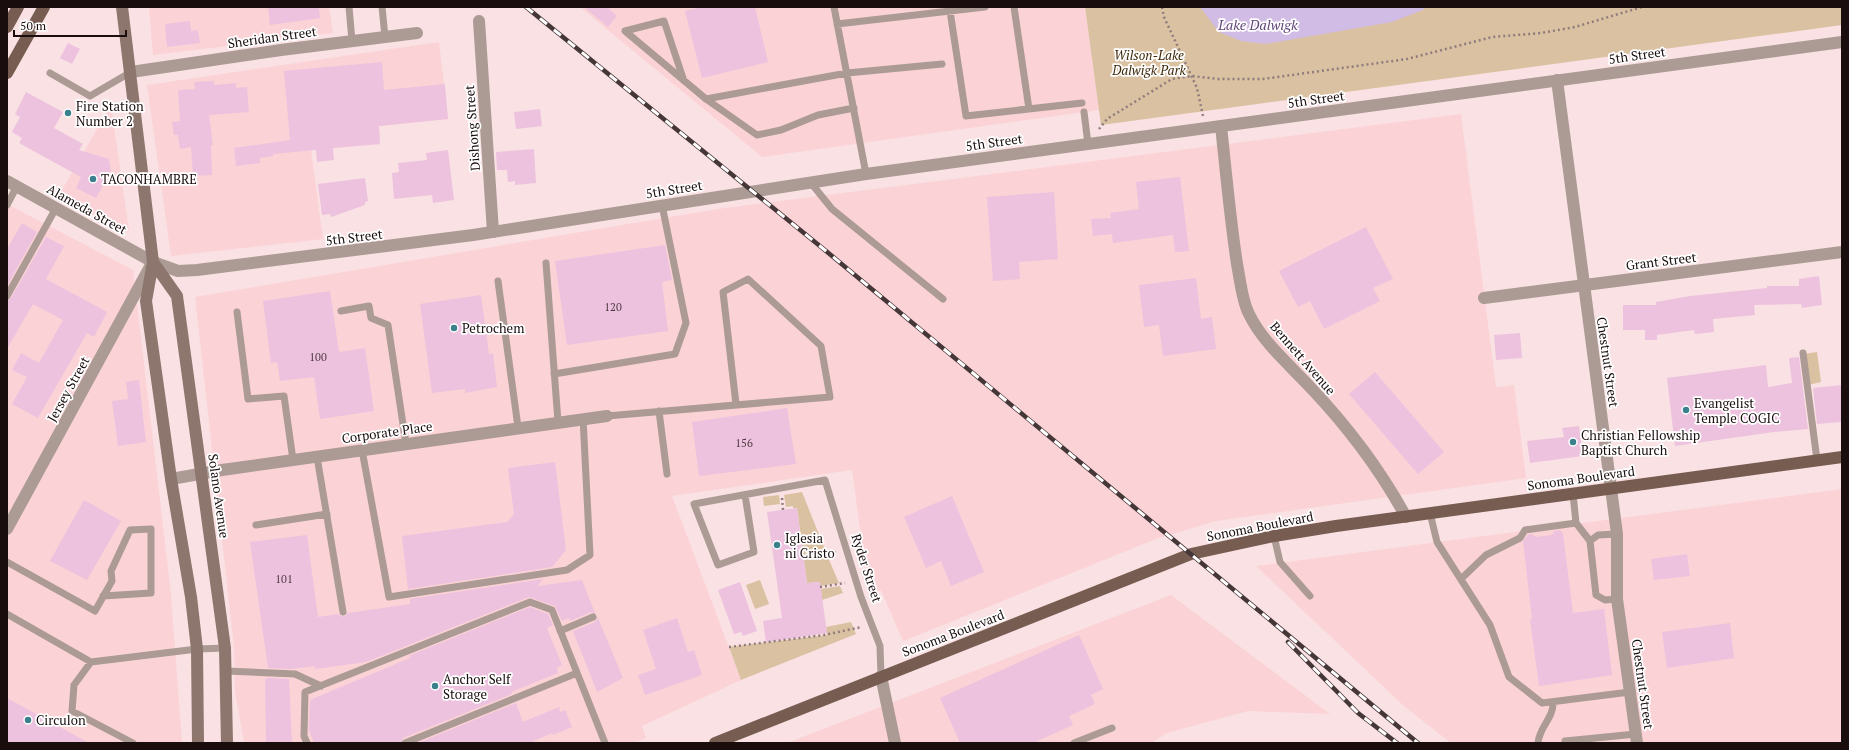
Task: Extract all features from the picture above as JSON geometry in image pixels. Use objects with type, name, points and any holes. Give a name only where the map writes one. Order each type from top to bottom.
[{"type":"main road","points":[[7,27],[18,7]]},
{"type":"main road","points":[[7,73],[44,7]]},
{"type":"main road","name":"Solano Avenue","points":[[122,7],[153,262],[146,301],[171,479],[191,597],[197,649],[198,743]]},
{"type":"main road","name":"Solano Avenue","points":[[153,262],[177,296],[225,648],[227,743]]},
{"type":"main road","name":"Sonoma Boulevard","points":[[715,743],[1191,554],[1274,536],[1842,456]]},
{"type":"street","name":"Dishong Street","points":[[479,21],[493,232]]},
{"type":"street","name":"Sheridan Street","points":[[131,72],[417,33]]},
{"type":"street","name":"5th Street","points":[[153,262],[178,271],[197,270],[374,249],[866,174],[1842,42]]},
{"type":"street","name":"Chestnut Street","points":[[1557,80],[1617,534],[1617,599],[1637,738]]},
{"type":"street","name":"Bennett Avenue","points":[[1221,126],[1234,245],[1248,314],[1268,342],[1312,389],[1375,465],[1392,490],[1406,517]]},
{"type":"street","name":"Alameda Street","points":[[12,184],[153,262]]},
{"type":"street","name":"Grant Street","points":[[1484,298],[1583,284],[1842,252]]},
{"type":"street","name":"Jersey Street","points":[[7,529],[153,262]]},
{"type":"street","name":"Corporate Place","points":[[171,479],[202,473],[583,418],[607,416]]},
{"type":"street","name":"Ryder Street","points":[[881,676],[895,743]]},
{"type":"lane","points":[[349,7],[352,41]]},
{"type":"lane","points":[[382,7],[385,37]]},
{"type":"lane","points":[[834,7],[866,174]]},
{"type":"lane","points":[[838,24],[928,10],[950,11],[985,7]]},
{"type":"lane","points":[[1014,7],[1029,109]]},
{"type":"lane","points":[[950,11],[966,116],[1082,103]]},
{"type":"lane","points":[[684,81],[664,21],[626,31],[678,76],[684,81],[706,99],[757,135],[781,130],[818,115],[854,108]]},
{"type":"lane","points":[[706,99],[847,73],[942,64]]},
{"type":"lane","points":[[50,73],[90,96],[131,72]]},
{"type":"lane","points":[[1084,112],[1088,144]]},
{"type":"lane","points":[[811,183],[832,209],[943,300]]},
{"type":"lane","points":[[7,205],[12,184]]},
{"type":"lane","points":[[554,374],[675,354],[686,323],[662,205]]},
{"type":"lane","points":[[7,296],[56,208]]},
{"type":"lane","points":[[546,263],[558,422]]},
{"type":"lane","points":[[607,416],[830,397],[821,346],[748,279],[724,292],[736,404]]},
{"type":"lane","points":[[498,281],[518,428]]},
{"type":"lane","points":[[341,311],[368,306],[371,318],[388,325],[406,444]]},
{"type":"lane","points":[[237,312],[248,400],[284,396],[293,460]]},
{"type":"lane","points":[[1803,353],[1817,460]]},
{"type":"lane","points":[[659,411],[668,474]]},
{"type":"lane","points":[[362,450],[389,596],[396,595],[567,570],[590,555],[583,418]]},
{"type":"lane","points":[[317,457],[343,612]]},
{"type":"lane","name":"Ryder Street","points":[[745,495],[754,552],[718,565],[694,504],[824,480],[856,581],[880,646],[881,676]]},
{"type":"lane","points":[[1573,494],[1576,523],[1590,541],[1596,595],[1605,600],[1617,599]]},
{"type":"lane","points":[[1430,513],[1437,542],[1462,578],[1490,625],[1509,677],[1542,703],[1630,692]]},
{"type":"lane","points":[[256,525],[327,514]]},
{"type":"lane","points":[[1462,578],[1486,554],[1520,538],[1526,530],[1576,523]]},
{"type":"lane","points":[[7,562],[95,611],[103,596],[112,581],[111,571],[130,530],[151,529],[151,593],[103,596]]},
{"type":"lane","points":[[1590,541],[1598,535],[1617,534]]},
{"type":"lane","points":[[1274,536],[1280,562],[1310,596]]},
{"type":"lane","points":[[307,743],[304,736],[305,692],[530,602],[552,610],[605,743]]},
{"type":"lane","points":[[7,614],[91,662],[197,649],[225,648]]},
{"type":"lane","points":[[560,631],[592,617]]},
{"type":"lane","points":[[91,662],[74,685],[72,711],[133,743]]},
{"type":"lane","points":[[226,671],[295,674],[321,686]]},
{"type":"lane","points":[[405,743],[577,673]]},
{"type":"lane","points":[[1538,743],[1539,735],[1554,710],[1553,702]]},
{"type":"lane","points":[[1074,743],[1112,728]]},
{"type":"lane","points":[[1565,741],[1637,738]]},
{"type":"path","points":[[1162,7],[1164,17],[1197,88],[1206,127]]},
{"type":"path","points":[[1088,144],[1107,119],[1172,79],[1192,76],[1218,79],[1263,79],[1407,60],[1492,37],[1541,33],[1575,26],[1642,7]]},
{"type":"path","points":[[804,557],[847,550]]},
{"type":"path","points":[[820,587],[856,581]]},
{"type":"path","points":[[729,647],[824,635],[854,630],[872,624]]},
{"type":"shaded area","points":[[149,7],[329,7],[333,33],[153,55]]},
{"type":"shaded area","points":[[580,7],[1085,7],[1099,110],[762,157]]},
{"type":"shaded area","points":[[439,42],[448,119],[379,126],[380,144],[311,150],[323,239],[171,256],[147,85]]},
{"type":"shaded area","points":[[111,105],[129,230],[125,233],[59,195]]},
{"type":"shaded area","points":[[1461,114],[1496,387],[1514,385],[1526,478],[1216,521],[1156,539],[903,641],[881,590],[869,594],[852,470],[672,496],[741,680],[642,726],[646,738],[634,743],[244,743],[235,691],[234,648],[195,297],[718,209]]},
{"type":"shaded area","points":[[7,204],[133,270],[171,594],[182,743],[7,743]]},
{"type":"shaded area","points":[[1842,489],[1842,743],[1451,743],[1405,707],[1256,566]]},
{"type":"shaded area","points":[[1171,595],[1330,714],[1248,711],[1167,733],[1151,743],[787,743]]},
{"type":"green space","name":"Wilson-Lake Dalwigk Park","points":[[1085,7],[1842,7],[1842,25],[1101,125]]},
{"type":"green space","points":[[1817,352],[1821,382],[1808,385],[1803,354]]},
{"type":"green space","points":[[802,492],[826,552],[803,555],[797,508],[793,508],[793,506],[786,507],[784,495]]},
{"type":"green space","points":[[779,495],[780,504],[764,506],[763,497]]},
{"type":"green space","points":[[827,555],[839,583],[820,586],[819,582],[807,583],[804,560]]},
{"type":"green space","points":[[760,580],[769,604],[755,609],[746,585]]},
{"type":"green space","points":[[840,586],[843,593],[822,600],[821,589]]},
{"type":"green space","points":[[851,622],[856,634],[741,680],[729,647],[827,635],[826,627]]},
{"type":"water","name":"Lake Dalwigk","points":[[1200,7],[1426,7],[1423,10],[1392,22],[1265,44],[1241,41],[1219,32]]},
{"type":"building","points":[[268,7],[319,7],[320,18],[270,25]]},
{"type":"building","points":[[584,7],[607,7],[617,16],[608,27]]},
{"type":"building","points":[[703,7],[755,7],[768,62],[702,78],[685,11]]},
{"type":"building","points":[[190,21],[191,31],[198,30],[200,43],[167,47],[165,24]]},
{"type":"building","points":[[68,43],[80,49],[72,64],[60,58]]},
{"type":"building","points":[[382,62],[384,90],[445,84],[448,119],[379,126],[380,144],[333,148],[334,160],[317,162],[316,150],[273,154],[273,156],[260,158],[260,163],[236,166],[234,148],[290,140],[284,71]]},
{"type":"building","points":[[214,81],[214,85],[236,83],[236,88],[247,87],[249,112],[209,115],[213,145],[211,145],[212,175],[193,176],[191,147],[180,149],[178,135],[174,135],[172,122],[180,121],[178,90],[195,89],[194,82]]},
{"type":"building","points":[[26,92],[63,112],[54,128],[83,144],[79,150],[109,159],[111,171],[96,198],[76,188],[81,177],[19,143],[22,138],[12,132],[20,117],[15,114]]},
{"type":"building","points":[[540,109],[542,126],[516,129],[514,112]]},
{"type":"building","points":[[534,149],[536,183],[515,185],[515,181],[508,182],[507,170],[497,170],[496,152]]},
{"type":"building","points":[[448,150],[454,200],[433,203],[432,195],[394,199],[392,173],[399,172],[398,163],[427,160],[426,153]]},
{"type":"building","points":[[1180,177],[1189,251],[1175,252],[1173,235],[1113,243],[1112,234],[1093,236],[1091,219],[1111,218],[1110,213],[1139,209],[1136,182]]},
{"type":"building","points":[[365,178],[368,201],[365,202],[365,205],[331,217],[330,214],[322,215],[318,184]]},
{"type":"building","points":[[1054,192],[1058,259],[1019,262],[1020,279],[993,281],[987,197]]},
{"type":"building","points":[[22,223],[37,232],[7,286],[7,249]]},
{"type":"building","points":[[1366,227],[1393,279],[1373,288],[1380,301],[1324,329],[1310,301],[1298,307],[1279,271]]},
{"type":"building","points":[[46,237],[64,246],[46,279],[107,312],[94,337],[87,333],[38,418],[12,404],[27,377],[12,370],[21,353],[39,363],[63,320],[33,304],[7,349],[7,301],[11,298]]},
{"type":"building","points":[[665,245],[672,280],[662,282],[668,331],[567,345],[555,261]]},
{"type":"building","points":[[1819,276],[1822,305],[1802,308],[1801,304],[1754,305],[1755,315],[1713,319],[1714,332],[1695,334],[1694,330],[1657,335],[1657,340],[1645,340],[1645,330],[1623,330],[1623,305],[1656,305],[1656,302],[1690,296],[1767,288],[1767,286],[1799,286],[1799,279]]},
{"type":"building","points":[[1196,278],[1201,319],[1212,317],[1216,349],[1163,356],[1159,325],[1144,327],[1139,285]]},
{"type":"building","points":[[330,291],[339,352],[365,348],[374,411],[320,419],[314,377],[280,381],[277,362],[271,363],[263,301]]},
{"type":"building","name":"Petrochem","points":[[481,295],[489,354],[493,353],[497,387],[465,393],[465,389],[432,393],[420,304]]},
{"type":"building","points":[[1520,333],[1522,358],[1496,360],[1494,335]]},
{"type":"building","points":[[1799,357],[1808,429],[1774,432],[1675,446],[1667,378],[1766,365],[1768,387],[1792,383],[1789,358]]},
{"type":"building","points":[[1375,372],[1444,452],[1418,474],[1349,394]]},
{"type":"building","points":[[139,380],[146,442],[118,446],[112,401],[128,399],[126,382]]},
{"type":"building","points":[[1842,385],[1842,422],[1817,424],[1813,388]]},
{"type":"building","points":[[787,408],[796,464],[699,476],[692,422]]},
{"type":"building","points":[[1579,426],[1583,456],[1530,463],[1527,441],[1564,437],[1562,428]]},
{"type":"building","points":[[555,462],[566,550],[552,567],[408,589],[402,536],[507,522],[514,514],[508,468]]},
{"type":"building","points":[[952,496],[984,572],[951,586],[941,561],[926,568],[904,517]]},
{"type":"building","points":[[84,500],[121,521],[87,580],[50,561]]},
{"type":"building","points":[[797,508],[807,583],[820,582],[827,633],[766,642],[763,621],[782,618],[767,512]]},
{"type":"building","points":[[1560,530],[1563,534],[1573,613],[1604,609],[1612,675],[1539,686],[1530,619],[1532,619],[1523,541],[1528,535],[1531,534],[1536,537],[1552,535],[1554,531]]},
{"type":"building","points":[[307,535],[318,617],[338,614],[344,617],[348,613],[410,604],[410,599],[543,579],[537,586],[582,580],[595,613],[591,612],[570,621],[569,618],[562,621],[555,606],[529,597],[366,662],[315,669],[315,666],[290,669],[268,668],[250,542]]},
{"type":"building","points":[[1687,554],[1690,576],[1654,580],[1651,559]]},
{"type":"building","points":[[740,582],[757,631],[743,636],[741,632],[734,634],[718,590]]},
{"type":"building","name":"Anchor Self Storage","points":[[530,607],[548,614],[553,625],[547,628],[562,665],[557,668],[558,673],[511,692],[512,694],[403,738],[400,743],[314,743],[309,730],[310,700],[410,658],[410,656],[406,657]]},
{"type":"building","points":[[598,618],[623,678],[597,692],[573,631],[595,622]]},
{"type":"building","points":[[677,618],[688,652],[694,650],[702,675],[645,695],[638,675],[656,669],[643,630]]},
{"type":"building","points":[[1730,623],[1734,658],[1667,668],[1662,632]]},
{"type":"building","points":[[1079,635],[1103,689],[1091,695],[1095,704],[1069,716],[1073,725],[1033,743],[960,743],[940,698]]},
{"type":"building","points":[[265,679],[289,679],[292,743],[266,743]]},
{"type":"building","name":"Circulon","points":[[7,698],[89,743],[7,743]]},
{"type":"building","points":[[516,703],[523,722],[559,707],[560,712],[565,710],[572,727],[553,735],[552,733],[529,743],[418,743]]},
{"type":"railway","points":[[526,7],[826,251],[1418,743]]},
{"type":"railway","points":[[1288,642],[1358,713],[1397,743]]},
{"type":"place","name":"Fire Station Number 2","points":[[68,113]]},
{"type":"place","name":"TACONHAMBRE","points":[[93,179]]},
{"type":"place","name":"Petrochem","points":[[454,328]]},
{"type":"place","name":"Evangelist Temple COGIC","points":[[1686,410]]},
{"type":"place","name":"Christian Fellowship Baptist Church","points":[[1573,442]]},
{"type":"place","name":"Iglesia ni Cristo","points":[[777,545]]},
{"type":"place","name":"Anchor Self Storage","points":[[435,686]]},
{"type":"place","name":"Circulon","points":[[28,720]]}]
